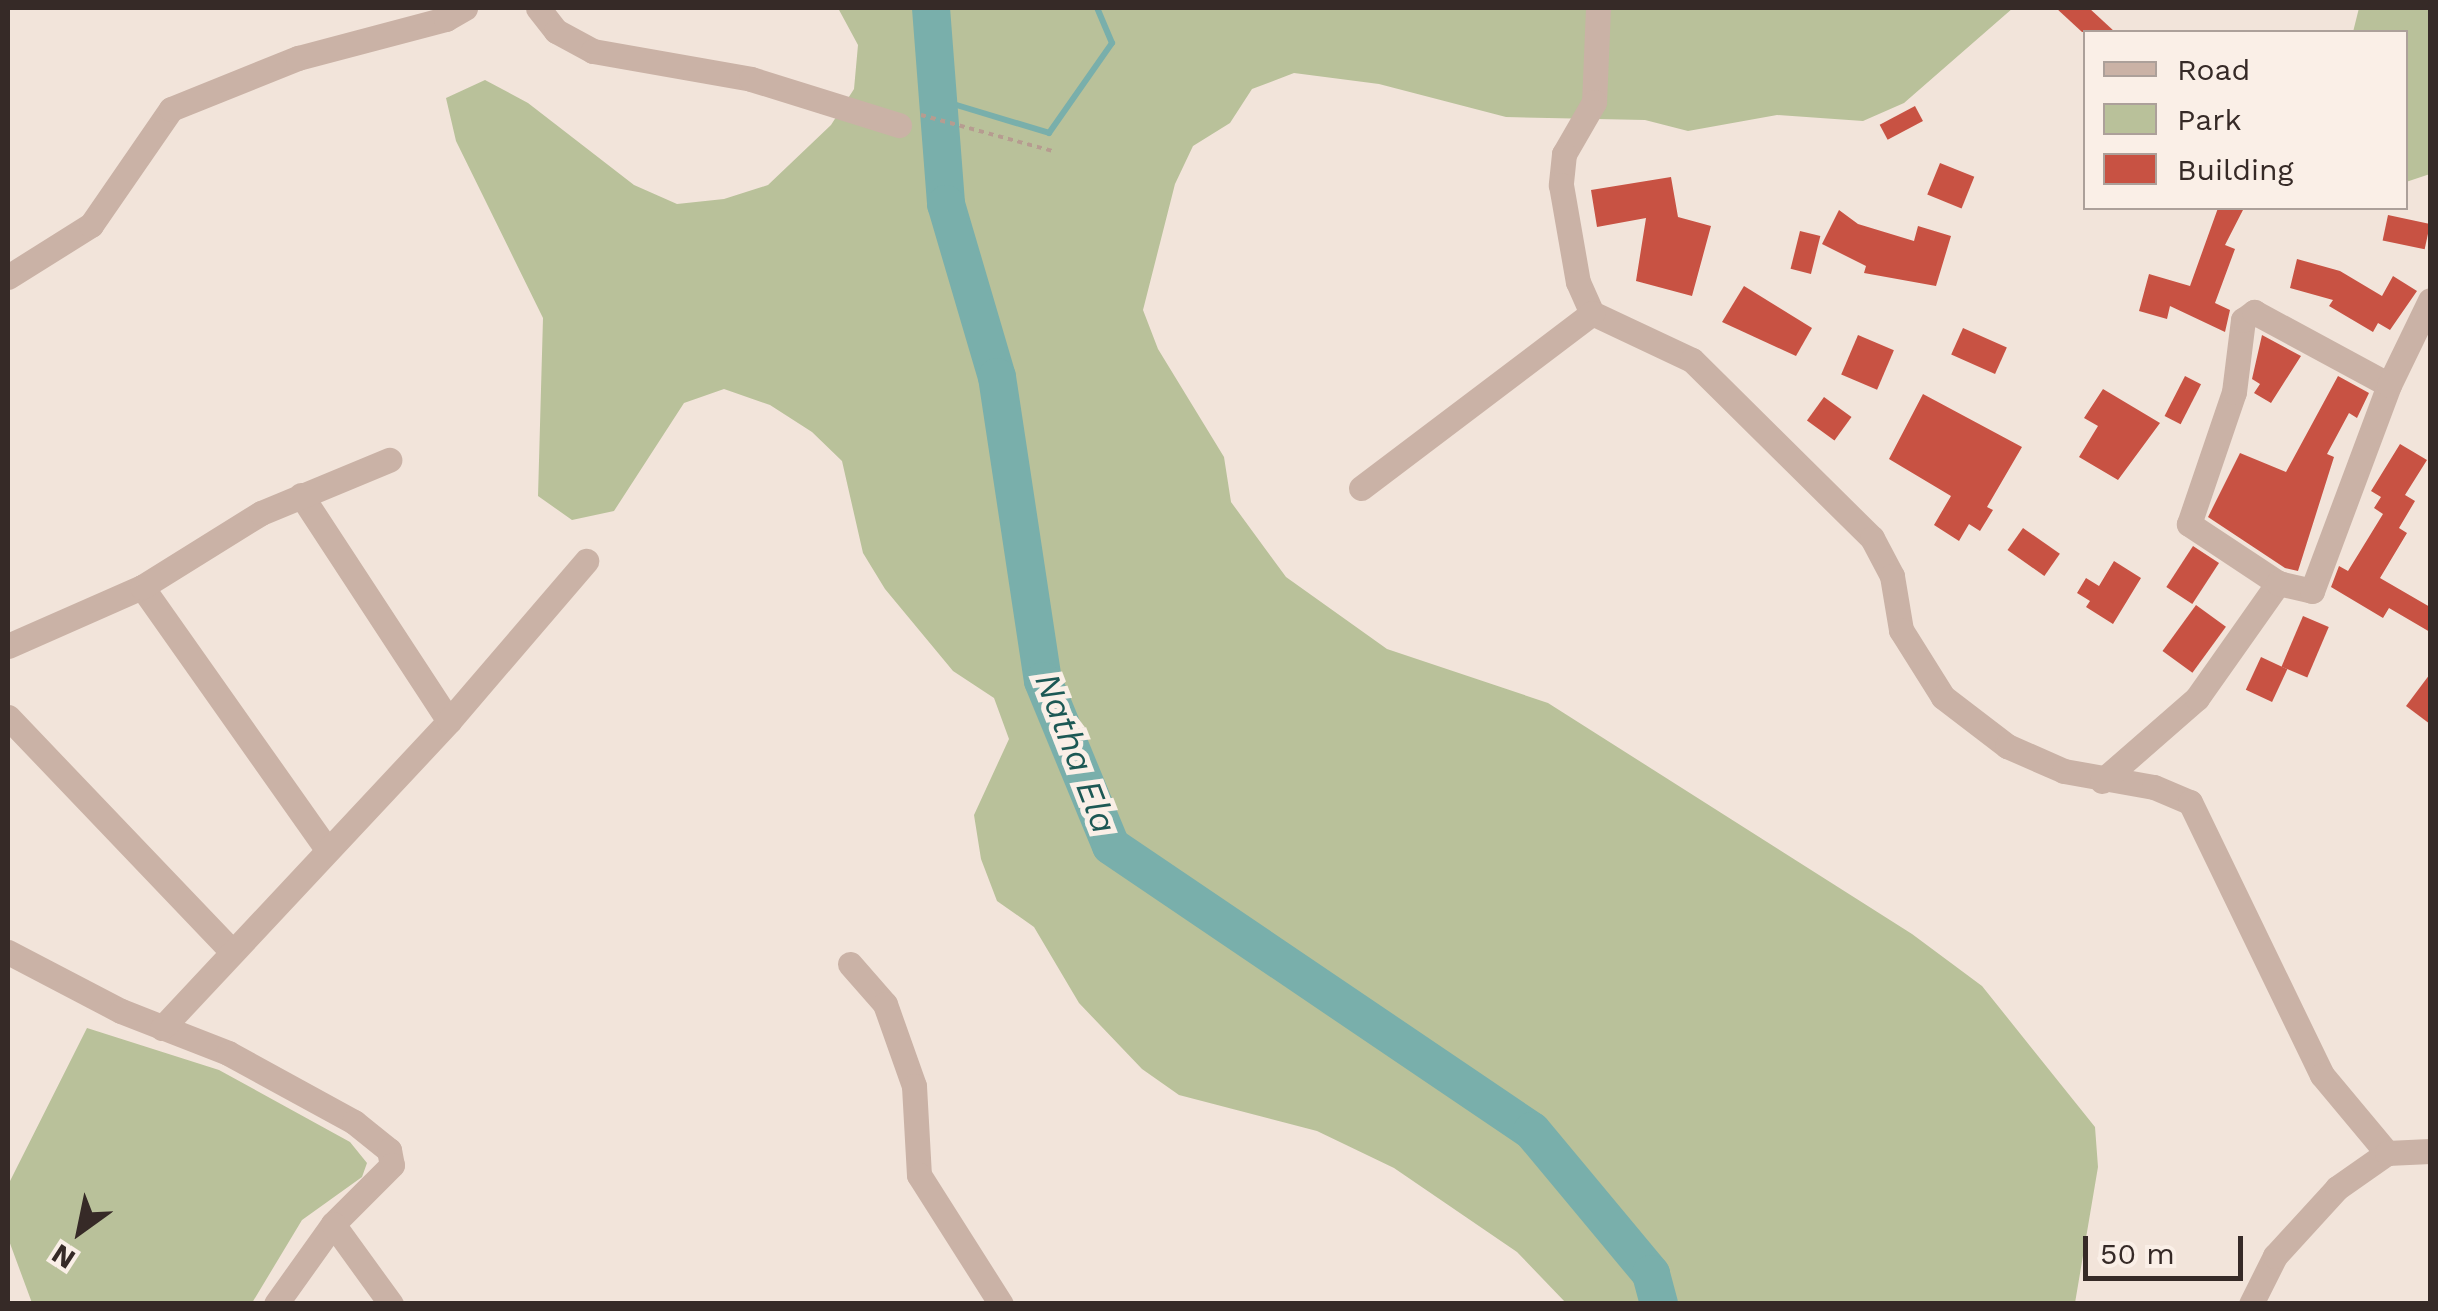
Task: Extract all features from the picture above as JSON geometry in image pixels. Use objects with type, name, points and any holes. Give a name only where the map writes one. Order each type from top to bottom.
[{"type":"street","points":[[10,272],[91,225],[170,109],[298,58],[465,8]]},
{"type":"street","points":[[538,8],[556,31],[593,51],[751,79],[899,126]]},
{"type":"street","points":[[1598,8],[1594,102],[1564,154],[1561,185],[1578,282],[1592,313],[1692,360],[1872,538],[1892,576],[1901,630],[1943,697],[2007,746],[2102,781],[2154,787],[2190,802],[2322,1075],[2387,1153]]},
{"type":"street","points":[[2389,385],[2254,312],[2243,320],[2234,392],[2189,524],[2278,583],[2312,591],[2389,385],[2430,300]]},
{"type":"street","points":[[1361,488],[1592,313]]},
{"type":"street","points":[[8,646],[142,588],[301,494],[389,460]]},
{"type":"street","points":[[301,494],[449,721]]},
{"type":"street","points":[[162,1028],[326,848],[449,721],[586,561]]},
{"type":"street","points":[[2102,781],[2197,698],[2278,583]]},
{"type":"street","points":[[142,588],[326,848]]},
{"type":"street","points":[[8,718],[232,951]]},
{"type":"street","points":[[8,952],[162,1028],[228,1054],[354,1122],[390,1150],[392,1164],[333,1224],[276,1304]]},
{"type":"street","points":[[850,964],[885,1004],[914,1086],[919,1174],[1001,1304]]},
{"type":"street","points":[[2251,1304],[2275,1256],[2337,1188],[2387,1153],[2430,1150]]},
{"type":"street","points":[[333,1224],[391,1304]]},
{"type":"path","points":[[925,113],[1053,151]]},
{"type":"green space","points":[[838,8],[2013,8],[1904,103],[1863,121],[1777,115],[1688,131],[1645,120],[1506,117],[1379,84],[1294,73],[1252,89],[1230,123],[1193,146],[1175,184],[1143,310],[1158,349],[1224,457],[1231,502],[1286,577],[1387,649],[1548,703],[1912,934],[1982,986],[2095,1127],[2098,1167],[2075,1303],[1566,1303],[1517,1252],[1394,1168],[1317,1131],[1179,1095],[1142,1069],[1079,1003],[1034,927],[997,901],[981,859],[974,815],[1009,739],[994,698],[953,671],[885,589],[863,553],[842,461],[812,432],[770,405],[724,389],[684,403],[614,511],[572,520],[538,496],[543,318],[456,141],[446,98],[485,80],[528,103],[634,185],[677,204],[724,199],[768,185],[831,125],[854,89],[858,45]]},
{"type":"green space","points":[[2359,8],[2430,8],[2430,174],[2408,181],[2408,30],[2354,30]]},
{"type":"green space","points":[[87,1028],[219,1070],[350,1142],[367,1163],[362,1177],[302,1220],[252,1303],[32,1303],[8,1238],[8,1185]]},
{"type":"building","points":[[2056,8],[2089,8],[2113,30],[2082,32]]},
{"type":"building","points":[[1915,106],[1923,121],[1888,140],[1880,125]]},
{"type":"building","points":[[1940,163],[1974,177],[1962,208],[1927,195]]},
{"type":"building","points":[[1671,177],[1678,217],[1711,226],[1692,296],[1636,281],[1646,218],[1597,227],[1591,190]]},
{"type":"building","points":[[1839,210],[1858,224],[1914,241],[1918,226],[1951,236],[1936,286],[1864,273],[1866,266],[1822,244]]},
{"type":"building","points":[[2217,210],[2243,210],[2225,245],[2235,249],[2215,303],[2230,310],[2225,332],[2170,306],[2167,319],[2139,311],[2149,274],[2190,286]]},
{"type":"building","points":[[2388,215],[2430,224],[2425,249],[2383,240]]},
{"type":"building","points":[[1800,231],[1820,236],[1811,274],[1791,269]]},
{"type":"building","points":[[2297,259],[2340,271],[2382,296],[2393,276],[2417,291],[2390,330],[2378,323],[2373,332],[2329,306],[2333,300],[2290,288]]},
{"type":"building","points":[[1744,286],[1812,328],[1796,356],[1722,322]]},
{"type":"building","points":[[1963,328],[2007,348],[1995,374],[1951,354]]},
{"type":"building","points":[[1858,335],[1894,350],[1877,390],[1841,375]]},
{"type":"building","points":[[2262,335],[2301,356],[2271,403],[2254,393],[2260,384],[2252,379]]},
{"type":"building","points":[[2185,376],[2201,384],[2181,424],[2165,416]]},
{"type":"building","points":[[2338,376],[2369,393],[2357,418],[2349,413],[2327,454],[2334,457],[2298,571],[2285,568],[2208,517],[2240,453],[2286,472]]},
{"type":"building","points":[[2103,389],[2160,423],[2118,480],[2079,457],[2098,426],[2084,418]]},
{"type":"building","points":[[1923,394],[2022,447],[1987,507],[1993,510],[1980,531],[1969,524],[1959,541],[1934,525],[1951,496],[1889,459]]},
{"type":"building","points":[[1824,397],[1852,417],[1834,440],[1807,420]]},
{"type":"building","points":[[2400,444],[2427,460],[2405,495],[2415,501],[2399,528],[2407,533],[2380,578],[2430,607],[2430,632],[2389,608],[2383,618],[2331,587],[2339,566],[2348,571],[2383,514],[2374,508],[2381,497],[2371,491]]},
{"type":"building","points":[[2023,528],[2060,554],[2044,576],[2008,550]]},
{"type":"building","points":[[2193,546],[2219,563],[2192,604],[2166,587]]},
{"type":"building","points":[[2114,561],[2141,578],[2113,624],[2086,607],[2090,601],[2077,593],[2086,578],[2099,586]]},
{"type":"building","points":[[2196,605],[2226,627],[2192,673],[2162,651]]},
{"type":"building","points":[[2303,616],[2329,627],[2307,678],[2282,667]]},
{"type":"building","points":[[2261,657],[2287,669],[2272,702],[2246,690]]},
{"type":"building","points":[[2430,674],[2430,724],[2406,706]]},
{"type":"waterway","name":"Natha Ela","points":[[931,8],[946,204],[997,377],[1043,681],[1111,846],[1532,1131],[1651,1274],[1659,1304]]},
{"type":"waterway","points":[[940,100],[1049,133],[1112,43],[1097,8]]}]
